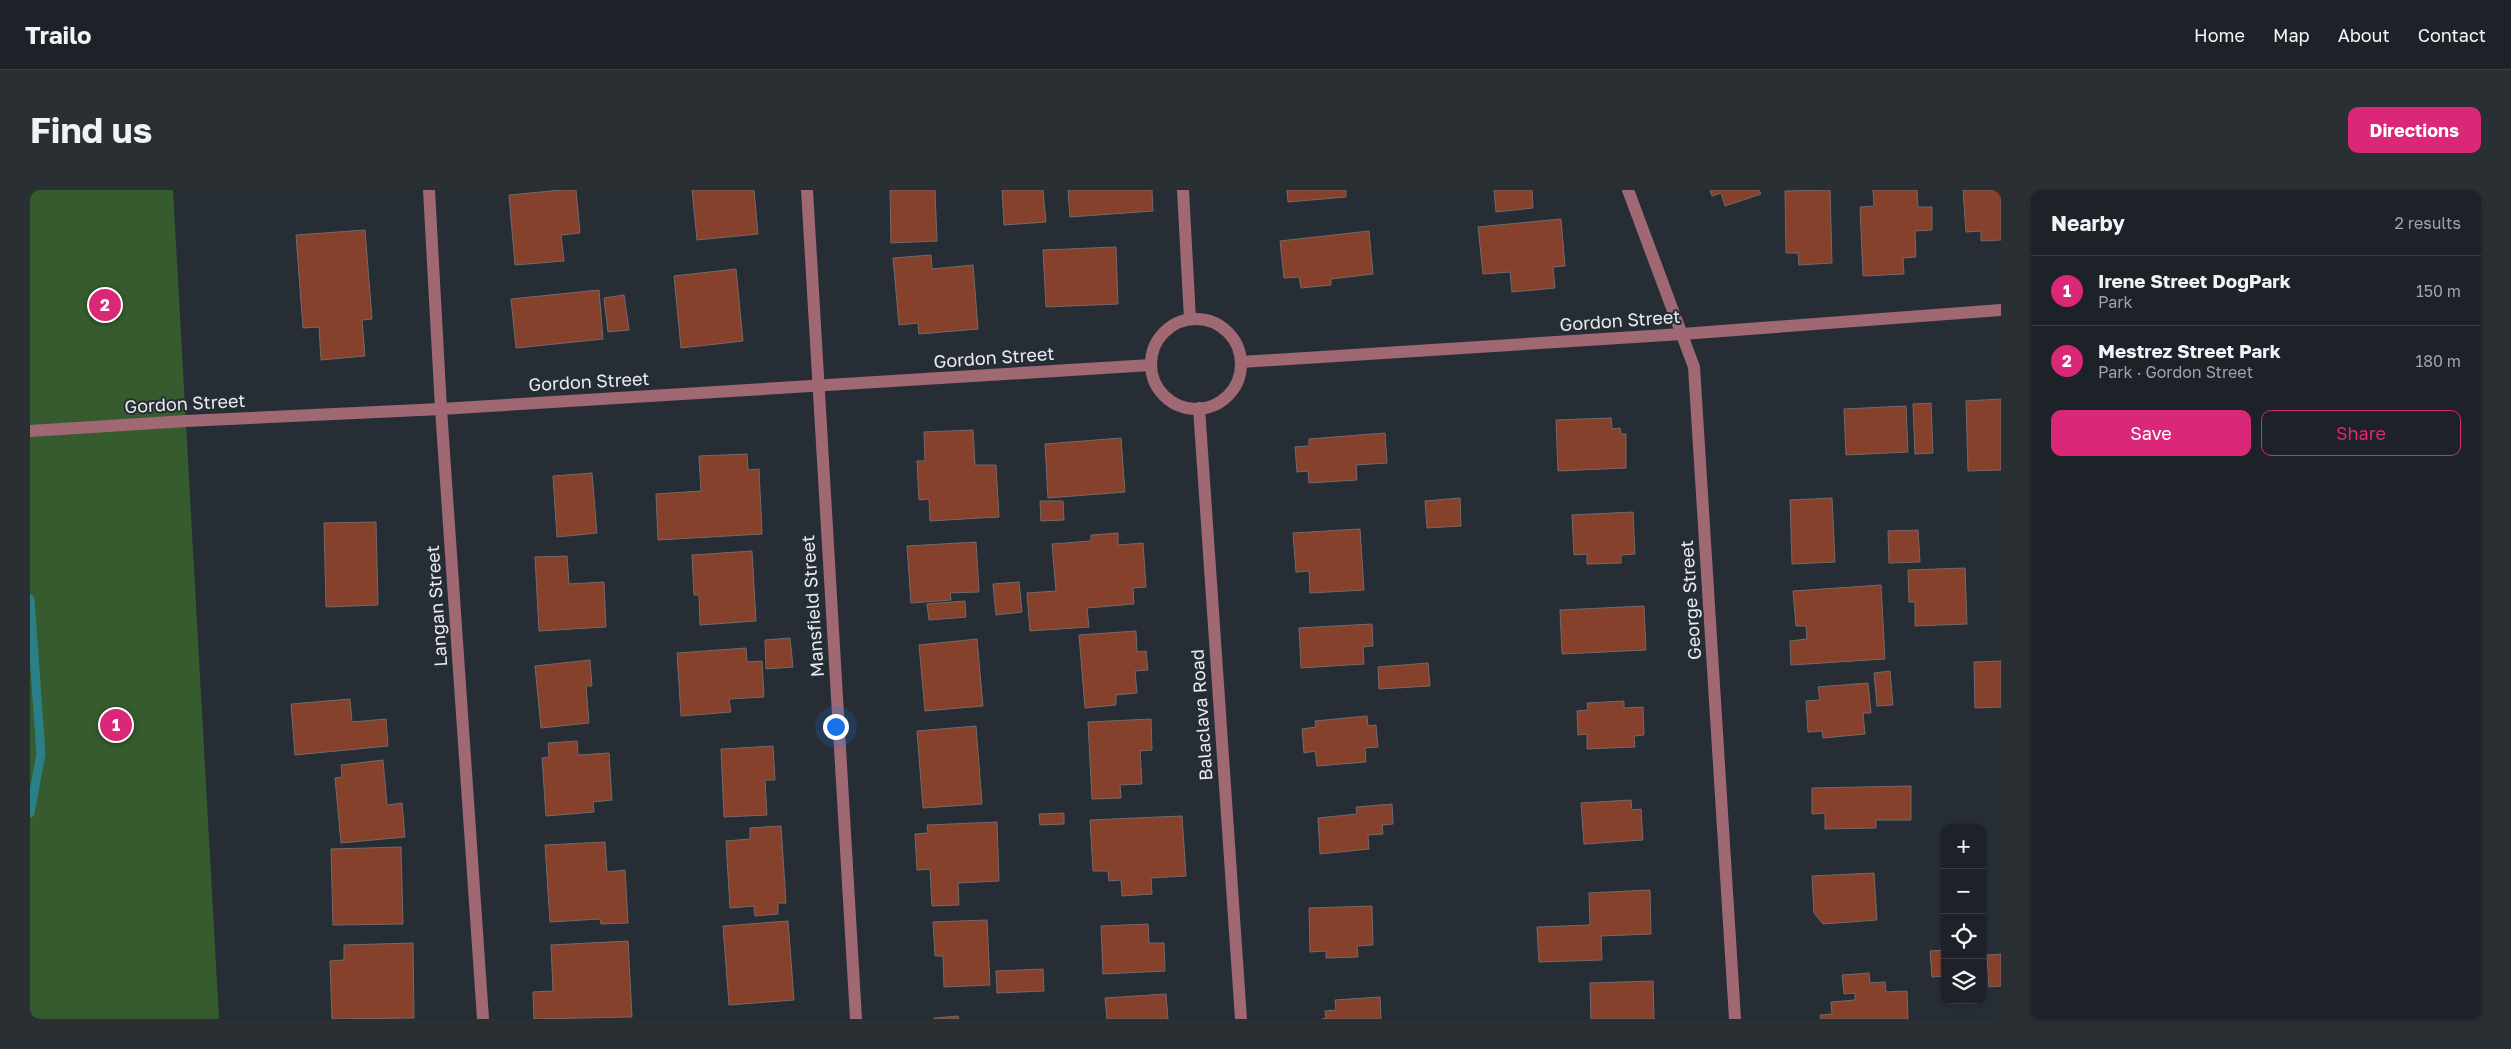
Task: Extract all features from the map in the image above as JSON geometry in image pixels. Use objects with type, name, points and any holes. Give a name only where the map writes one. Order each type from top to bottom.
[{"type":"street","name":"Langan Street","points":[[429,190],[441,409],[483,1019]]},
{"type":"street","name":"Mansfield Street","points":[[807,190],[817,386],[856,1019]]},
{"type":"street","points":[[1183,190],[1190,319]]},
{"type":"street","name":"George Street","points":[[1628,190],[1694,367],[1735,1019]]},
{"type":"street","name":"Gordon Street","points":[[1240,362],[1682,334],[2001,310]]},
{"type":"street","points":[[1190,319],[1205,320],[1225,329],[1238,348],[1240,362],[1238,377],[1232,390],[1215,404],[1198,408],[1179,405],[1166,398],[1157,386],[1151,365],[1153,350],[1164,332],[1176,323],[1190,319]]},
{"type":"street","name":"Gordon Street","points":[[30,431],[186,420],[441,409],[1151,365]]},
{"type":"street","name":"Balaclava Road","points":[[1198,408],[1241,1019]]},
{"type":"green space","points":[[30,190],[173,190],[219,1019],[30,1019]]},
{"type":"building","points":[[576,190],[580,233],[561,235],[564,261],[515,265],[509,195]]},
{"type":"building","points":[[692,190],[754,190],[758,234],[697,240]]},
{"type":"building","points":[[890,190],[935,190],[937,241],[891,243]]},
{"type":"building","points":[[1002,190],[1043,190],[1046,222],[1004,225]]},
{"type":"building","points":[[1068,190],[1152,190],[1153,211],[1070,217]]},
{"type":"building","points":[[1287,190],[1346,190],[1346,197],[1288,202]]},
{"type":"building","points":[[1494,190],[1532,190],[1533,208],[1496,212]]},
{"type":"building","points":[[1710,190],[1759,190],[1761,194],[1725,206],[1721,193],[1712,196]]},
{"type":"building","points":[[1830,190],[1832,263],[1799,265],[1798,253],[1786,253],[1785,191]]},
{"type":"building","points":[[1873,190],[1917,190],[1918,207],[1932,207],[1932,230],[1915,231],[1916,257],[1903,258],[1904,274],[1863,276],[1860,207],[1874,206]]},
{"type":"building","points":[[1963,190],[2001,190],[2001,240],[1981,241],[1981,231],[1966,232]]},
{"type":"building","points":[[1561,219],[1565,266],[1553,267],[1555,288],[1512,292],[1510,272],[1483,274],[1478,227]]},
{"type":"building","points":[[365,230],[372,319],[362,320],[365,356],[321,360],[319,327],[303,328],[296,235]]},
{"type":"building","points":[[1369,231],[1373,274],[1331,279],[1331,285],[1301,288],[1299,277],[1284,278],[1280,241]]},
{"type":"building","points":[[1116,247],[1118,304],[1046,307],[1043,250]]},
{"type":"building","points":[[931,255],[932,269],[973,265],[978,329],[919,334],[918,323],[899,325],[893,258]]},
{"type":"building","points":[[736,269],[743,341],[681,348],[674,276]]},
{"type":"building","points":[[599,290],[603,339],[516,348],[511,299]]},
{"type":"building","points":[[624,295],[629,330],[608,332],[604,298]]},
{"type":"building","points":[[2001,399],[2001,470],[1968,471],[1966,401]]},
{"type":"building","points":[[1931,403],[1933,453],[1915,454],[1913,404]]},
{"type":"building","points":[[1906,406],[1908,452],[1846,455],[1844,409]]},
{"type":"building","points":[[1611,418],[1612,429],[1620,428],[1621,434],[1626,434],[1626,468],[1558,471],[1556,420]]},
{"type":"building","points":[[973,430],[975,465],[996,465],[999,517],[930,521],[929,499],[919,500],[917,461],[925,461],[924,432]]},
{"type":"building","points":[[1385,433],[1387,463],[1356,465],[1357,480],[1309,483],[1308,471],[1297,472],[1295,447],[1309,446],[1309,439]]},
{"type":"building","points":[[1121,438],[1125,492],[1048,498],[1045,444]]},
{"type":"building","points":[[747,454],[748,470],[759,469],[762,534],[658,540],[656,494],[701,491],[699,456]]},
{"type":"building","points":[[592,473],[597,533],[557,537],[553,476]]},
{"type":"building","points":[[1460,498],[1461,526],[1427,528],[1425,501]]},
{"type":"building","points":[[1832,498],[1835,562],[1792,564],[1790,500]]},
{"type":"building","points":[[1040,501],[1063,501],[1064,520],[1041,521]]},
{"type":"building","points":[[1633,512],[1635,554],[1621,555],[1621,563],[1587,564],[1587,554],[1574,555],[1572,515]]},
{"type":"building","points":[[376,522],[378,605],[326,607],[324,523]]},
{"type":"building","points":[[1360,529],[1364,590],[1310,593],[1309,571],[1296,572],[1293,533]]},
{"type":"building","points":[[1918,530],[1920,562],[1889,563],[1888,531]]},
{"type":"building","points":[[1118,533],[1118,545],[1143,543],[1146,587],[1133,588],[1134,604],[1087,608],[1089,627],[1030,631],[1027,593],[1056,591],[1052,544],[1091,541],[1091,535]]},
{"type":"building","points":[[976,542],[979,592],[950,593],[951,600],[911,603],[907,546]]},
{"type":"building","points":[[752,551],[756,621],[700,625],[699,595],[694,595],[692,555]]},
{"type":"building","points":[[567,556],[569,584],[604,582],[606,627],[539,631],[535,557]]},
{"type":"building","points":[[1965,568],[1967,624],[1915,626],[1915,602],[1909,602],[1908,570]]},
{"type":"building","points":[[1019,582],[1022,612],[996,615],[993,584]]},
{"type":"building","points":[[1881,585],[1885,659],[1791,665],[1790,641],[1807,639],[1806,626],[1796,626],[1793,591]]},
{"type":"building","points":[[965,601],[966,617],[929,620],[927,604]]},
{"type":"building","points":[[1644,606],[1646,650],[1562,654],[1560,610]]},
{"type":"building","points":[[1372,624],[1373,646],[1363,647],[1364,664],[1301,668],[1299,628]]},
{"type":"building","points":[[1136,631],[1137,652],[1146,651],[1148,670],[1135,671],[1137,693],[1116,695],[1116,705],[1085,708],[1079,635]]},
{"type":"building","points":[[790,638],[793,667],[766,669],[765,640]]},
{"type":"building","points":[[977,639],[983,706],[925,711],[919,645]]},
{"type":"building","points":[[746,648],[747,662],[762,661],[764,697],[729,699],[731,712],[681,716],[677,653]]},
{"type":"building","points":[[590,660],[592,686],[586,686],[589,723],[541,728],[535,666]]},
{"type":"building","points":[[2001,661],[2001,707],[1975,708],[1974,662]]},
{"type":"building","points":[[1428,663],[1430,686],[1379,689],[1378,667]]},
{"type":"building","points":[[1890,671],[1893,705],[1877,706],[1874,673]]},
{"type":"building","points":[[1868,683],[1871,713],[1863,713],[1865,734],[1823,738],[1822,731],[1808,732],[1806,701],[1820,700],[1818,687]]},
{"type":"building","points":[[350,699],[352,722],[386,719],[388,746],[295,755],[291,704]]},
{"type":"building","points":[[1624,701],[1624,708],[1643,707],[1644,735],[1634,736],[1635,747],[1587,749],[1587,734],[1578,735],[1577,711],[1588,710],[1587,703]]},
{"type":"building","points":[[1367,716],[1368,726],[1376,725],[1378,747],[1365,748],[1366,762],[1317,766],[1315,751],[1304,753],[1302,729],[1316,727],[1315,721]]},
{"type":"building","points":[[1151,719],[1152,750],[1140,751],[1142,784],[1120,785],[1121,798],[1092,799],[1088,722]]},
{"type":"building","points":[[976,726],[982,804],[923,808],[917,731]]},
{"type":"building","points":[[577,741],[578,755],[609,753],[612,800],[593,802],[594,812],[546,816],[542,758],[549,757],[548,743]]},
{"type":"building","points":[[773,746],[775,780],[765,780],[767,815],[724,817],[721,749]]},
{"type":"building","points":[[383,760],[387,805],[402,803],[405,837],[341,843],[335,778],[342,777],[341,765]]},
{"type":"building","points":[[1911,786],[1911,820],[1876,820],[1876,828],[1825,829],[1825,813],[1812,814],[1812,788]]},
{"type":"building","points":[[1631,800],[1632,810],[1641,809],[1643,840],[1584,844],[1581,803]]},
{"type":"building","points":[[1392,804],[1393,824],[1382,825],[1383,834],[1368,835],[1369,849],[1320,854],[1318,818],[1357,814],[1356,807]]},
{"type":"building","points":[[1064,813],[1064,824],[1040,825],[1039,814]]},
{"type":"building","points":[[1182,816],[1186,876],[1151,878],[1152,894],[1122,896],[1121,880],[1109,881],[1108,871],[1093,871],[1090,820]]},
{"type":"building","points":[[997,822],[999,881],[958,883],[959,905],[932,906],[930,869],[917,870],[915,834],[928,833],[927,825]]},
{"type":"building","points":[[781,826],[786,903],[778,903],[778,914],[755,916],[754,906],[730,908],[726,841],[750,839],[750,828]]},
{"type":"building","points":[[605,842],[607,872],[625,870],[628,923],[601,924],[600,919],[550,922],[545,845]]},
{"type":"building","points":[[401,847],[403,924],[333,925],[331,849]]},
{"type":"building","points":[[1874,873],[1877,920],[1823,924],[1814,913],[1812,876]]},
{"type":"building","points":[[1650,890],[1651,934],[1601,936],[1602,960],[1539,962],[1537,927],[1590,925],[1589,893]]},
{"type":"building","points":[[1372,906],[1373,945],[1357,946],[1358,957],[1326,958],[1326,951],[1310,952],[1309,908]]},
{"type":"building","points":[[987,920],[990,985],[944,987],[943,956],[935,956],[933,922]]},
{"type":"building","points":[[788,921],[794,1000],[729,1005],[723,926]]},
{"type":"building","points":[[1148,924],[1149,943],[1164,943],[1165,971],[1103,974],[1101,926]]},
{"type":"building","points":[[628,941],[632,1017],[534,1019],[533,992],[553,991],[551,945]]},
{"type":"building","points":[[413,943],[414,1018],[332,1019],[330,961],[344,960],[344,945]]},
{"type":"building","points":[[1941,950],[1941,976],[1932,977],[1930,951]]},
{"type":"building","points":[[2001,954],[2001,986],[1989,987],[1987,955]]},
{"type":"building","points":[[1043,969],[1044,991],[997,993],[996,971]]},
{"type":"building","points":[[1869,973],[1870,983],[1885,982],[1886,992],[1907,991],[1908,1019],[1821,1019],[1820,1015],[1832,1014],[1831,1002],[1855,1000],[1855,993],[1844,994],[1842,975]]},
{"type":"building","points":[[1653,981],[1654,1019],[1591,1019],[1590,983]]},
{"type":"building","points":[[1166,994],[1168,1019],[1107,1019],[1105,998]]},
{"type":"building","points":[[1380,997],[1381,1019],[1322,1019],[1326,1018],[1325,1011],[1336,1010],[1335,1000]]},
{"type":"building","points":[[958,1016],[959,1019],[934,1019],[934,1018]]},
{"type":"waterway","points":[[30,599],[41,754],[30,813]]},
{"type":"place","name":"Mestrez Street Park","points":[[105,305]]},
{"type":"place","name":"Irene Street DogPark","points":[[116,725]]}]
